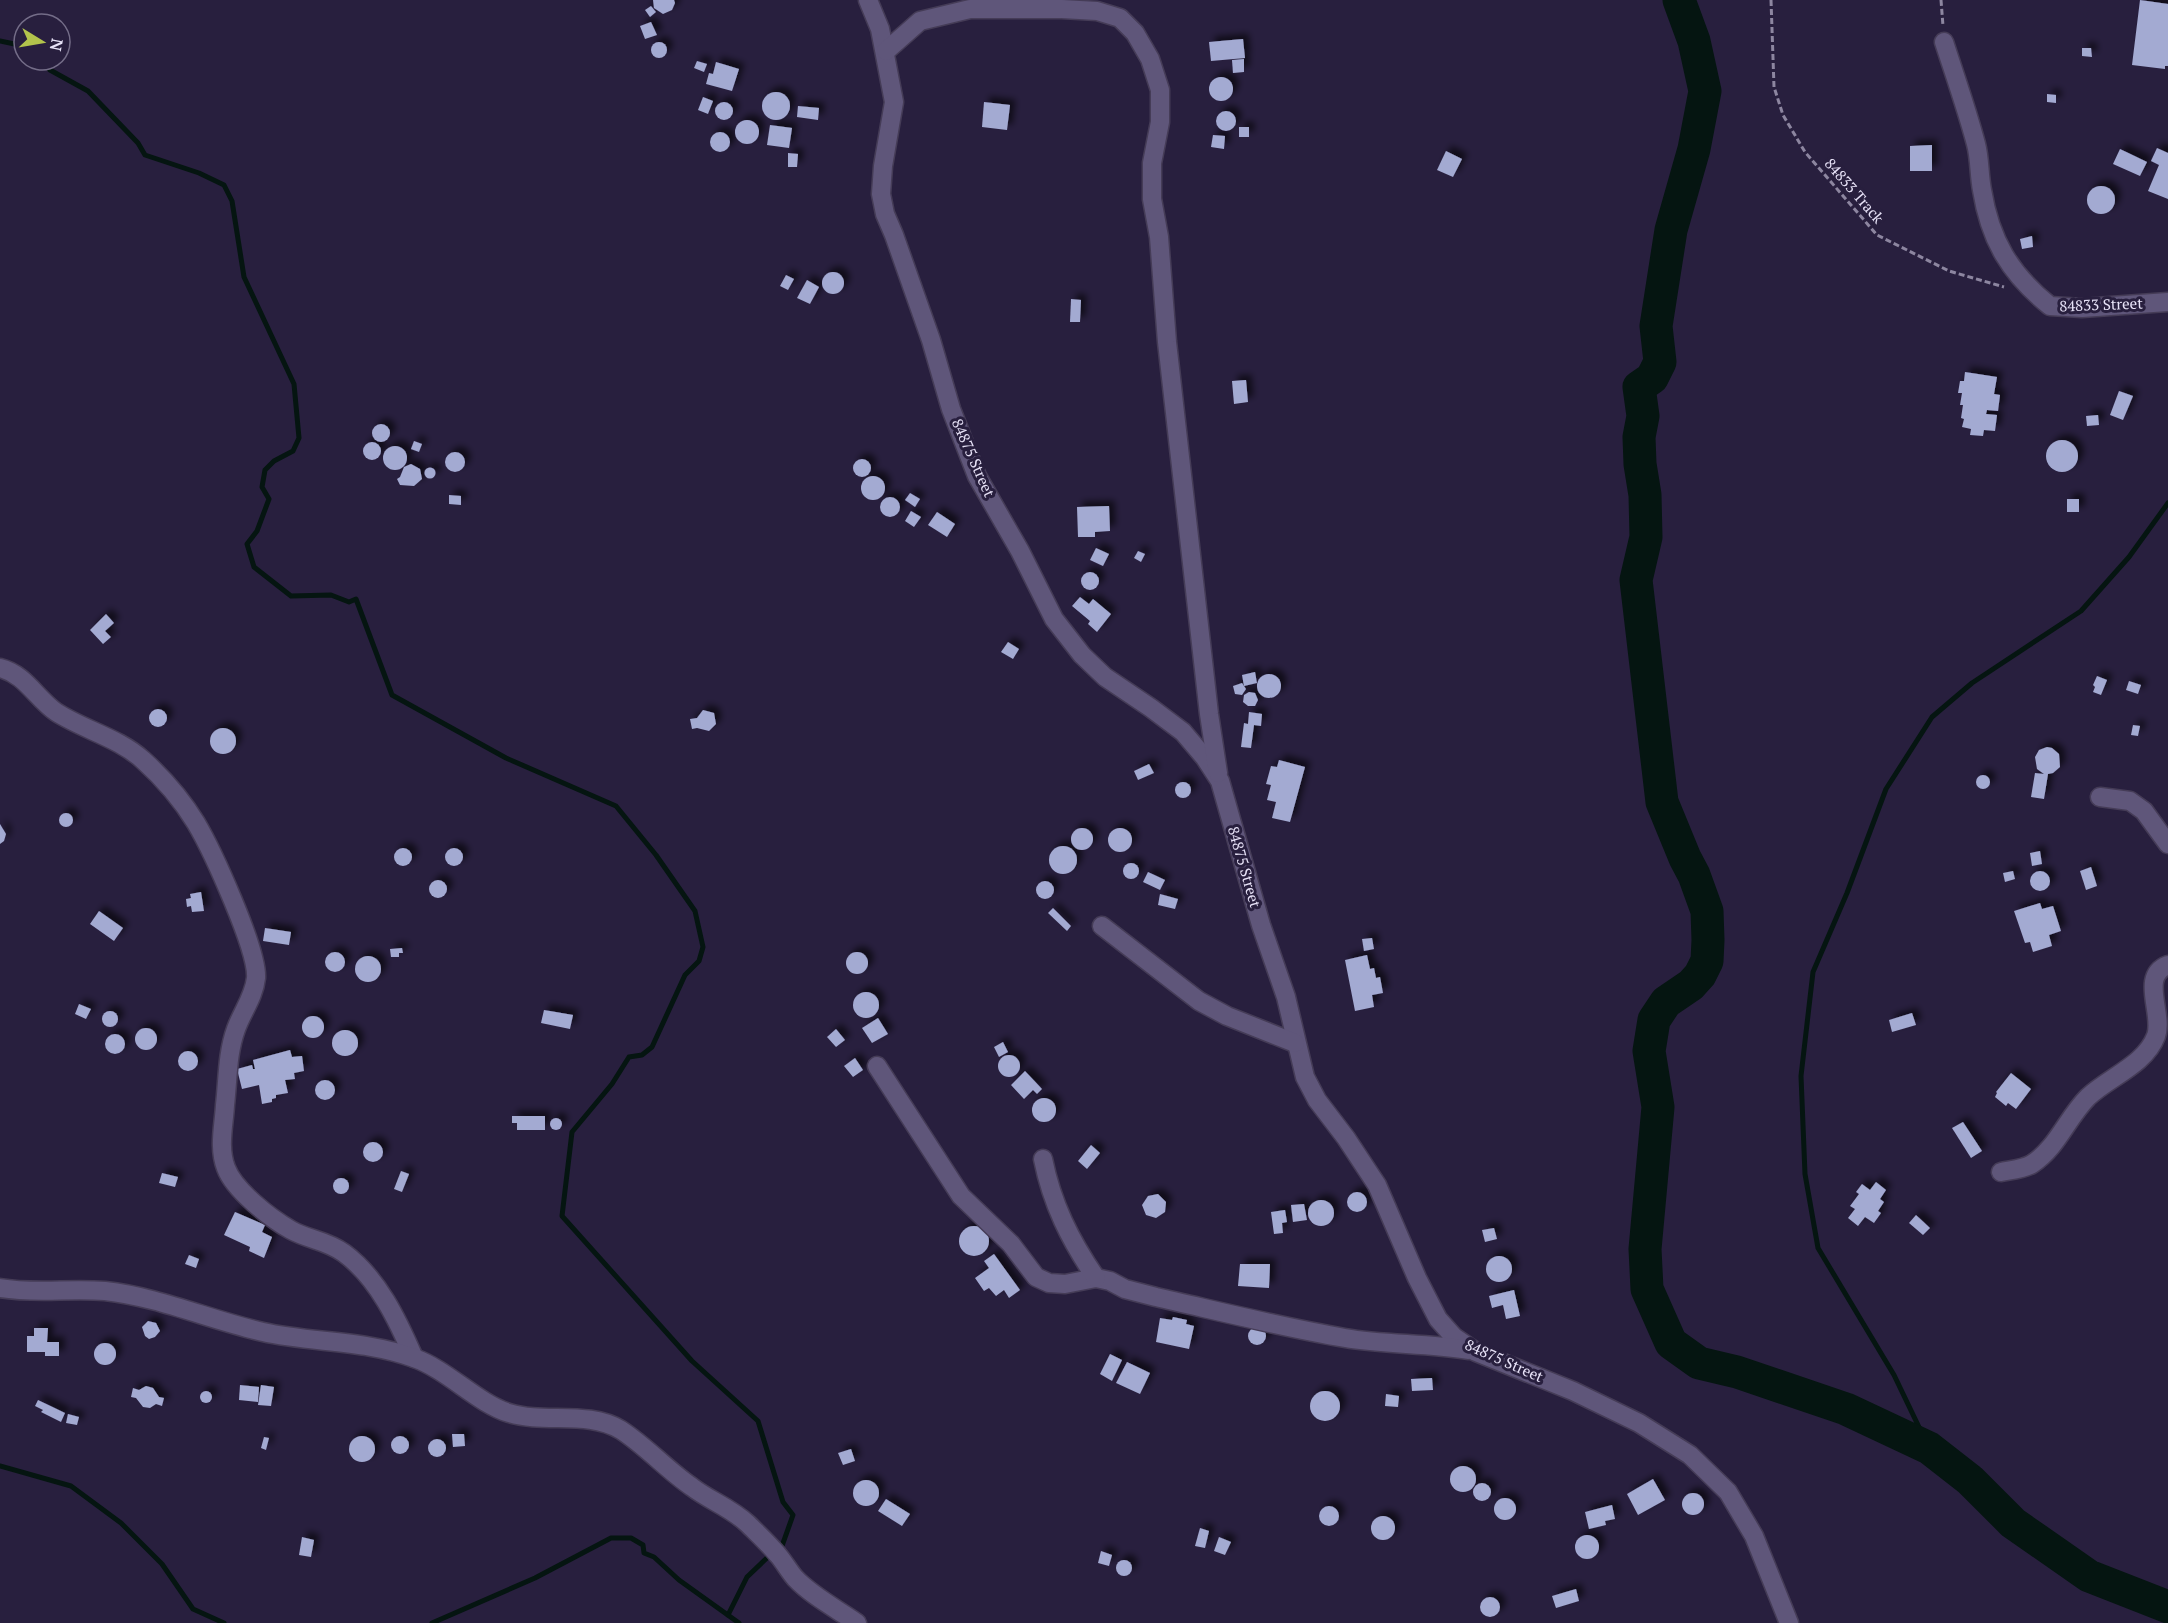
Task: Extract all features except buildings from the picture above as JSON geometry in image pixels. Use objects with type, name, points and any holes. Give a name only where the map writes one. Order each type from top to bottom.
[{"type":"street","name":"84875 Street","points":[[868,0],[886,51],[894,102],[883,166],[881,194],[885,214],[931,340],[951,409],[977,476],[1020,551],[1054,619],[1082,655],[1105,677],[1183,732],[1205,758],[1220,781],[1261,925],[1286,997],[1295,1043],[1305,1077],[1317,1100],[1377,1185],[1417,1278],[1438,1319],[1454,1337],[1476,1352],[1573,1391],[1639,1423],[1690,1455],[1728,1492],[1755,1536],[1789,1623]]},
{"type":"street","points":[[886,51],[920,21],[970,9],[1062,9],[1097,11],[1120,18],[1135,33],[1150,60],[1160,90],[1160,122],[1152,163],[1152,199],[1159,237],[1167,342],[1209,714],[1220,781]]},
{"type":"street","name":"84833 Street","points":[[1944,42],[1977,146],[1982,190],[1990,228],[2014,271],[2037,296],[2050,306],[2063,308],[2168,302]]},
{"type":"street","points":[[0,668],[7,669],[25,682],[55,711],[142,759],[167,783],[195,822],[237,911],[251,948],[256,977],[252,995],[237,1026],[229,1053],[222,1129],[222,1149],[226,1168],[237,1184],[261,1208],[292,1230],[330,1243],[362,1269],[401,1327],[414,1358]]},
{"type":"street","points":[[2100,797],[2130,801],[2144,811],[2168,844]]},
{"type":"street","points":[[1102,926],[1199,1001],[1227,1016],[1295,1043]]},
{"type":"street","points":[[2001,1172],[2030,1166],[2050,1151],[2063,1128],[2088,1097],[2141,1058],[2157,1034],[2153,984],[2155,974],[2160,968],[2168,965]]},
{"type":"street","points":[[877,1066],[961,1196],[1011,1245],[1036,1276],[1049,1283],[1065,1284],[1096,1278],[1156,1297],[1346,1338],[1381,1343],[1436,1345],[1476,1352]]},
{"type":"street","points":[[1042,1159],[1049,1189],[1059,1214],[1081,1256],[1096,1278]]},
{"type":"street","points":[[0,1288],[17,1291],[80,1289],[141,1297],[265,1332],[348,1344],[414,1358],[441,1371],[488,1403],[508,1413],[539,1419],[596,1420],[619,1429],[652,1453],[692,1488],[721,1503],[747,1523],[777,1554],[796,1579],[857,1623]]},
{"type":"path","name":"84833 Track","points":[[1771,0],[1774,87],[1783,115],[1805,152],[1877,235],[1949,272],[2004,287]]},
{"type":"path","points":[[1941,0],[1944,42]]},
{"type":"waterway","points":[[1679,0],[1694,41],[1705,91],[1694,149],[1671,230],[1656,326],[1660,362],[1652,378],[1639,387],[1643,416],[1639,437],[1645,495],[1646,537],[1636,580],[1662,802],[1707,911],[1708,940],[1707,961],[1700,975],[1691,985],[1666,1002],[1654,1020],[1649,1051],[1658,1107],[1645,1249],[1647,1289],[1671,1343],[1699,1363],[1737,1372],[1846,1409],[1929,1448],[1970,1480],[2013,1523],[2089,1576],[2168,1607]]},
{"type":"waterway","points":[[0,41],[12,44]]},
{"type":"waterway","points":[[54,72],[88,91],[138,143],[145,155],[199,173],[224,185],[232,201],[244,277],[294,384],[299,438],[293,451],[274,461],[265,470],[262,487],[269,499],[257,531],[247,544],[254,567],[291,596],[331,595],[349,602],[356,599],[392,695],[506,758],[616,806],[656,855],[695,911],[703,947],[699,961],[685,975],[652,1047],[642,1055],[629,1057],[612,1084],[572,1132],[562,1216],[692,1361],[758,1421],[783,1502],[793,1515],[782,1546]]},
{"type":"waterway","points":[[1929,1448],[1894,1375],[1818,1248],[1805,1174],[1801,1076],[1813,972],[1847,893],[1886,789],[1932,717],[1972,683],[2081,611],[2129,557],[2168,503]]},
{"type":"waterway","points":[[0,1466],[71,1486],[121,1523],[162,1564],[193,1609],[224,1623]]},
{"type":"waterway","points":[[432,1623],[535,1578],[611,1538],[631,1538],[643,1545],[644,1553],[654,1557],[679,1580],[739,1623]]},
{"type":"waterway","points":[[728,1615],[747,1577],[770,1555]]}]
